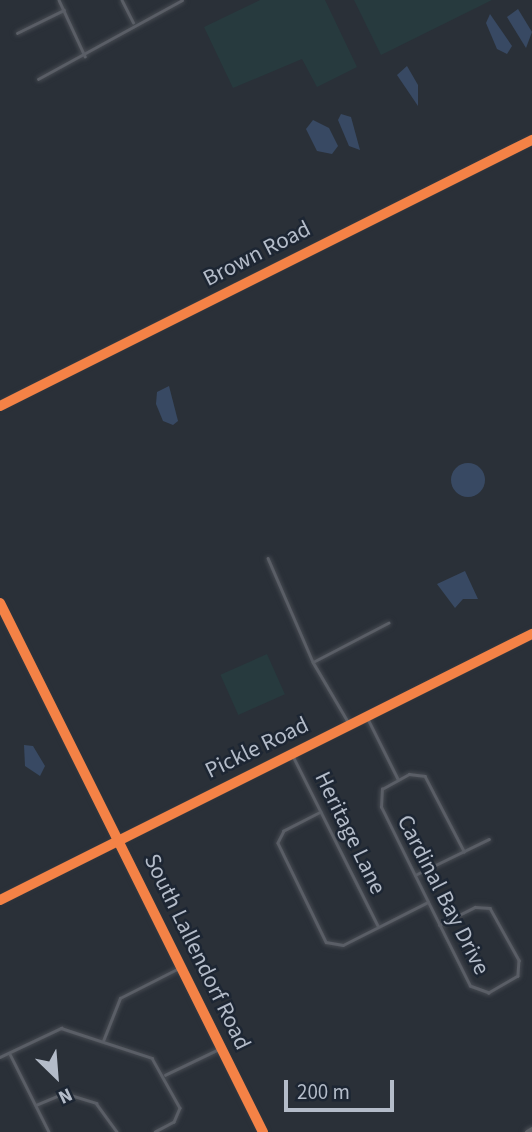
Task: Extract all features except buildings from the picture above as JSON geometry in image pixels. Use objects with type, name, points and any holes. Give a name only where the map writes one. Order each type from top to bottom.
[{"type":"highway","points":[[527,1132],[532,1129]]},
{"type":"street","points":[[59,0],[86,56]]},
{"type":"street","points":[[122,0],[134,23]]},
{"type":"street","points":[[38,79],[86,56],[134,23],[182,0]]},
{"type":"street","points":[[17,33],[64,10]]},
{"type":"street","name":"Brown Road","points":[[0,406],[532,140]]},
{"type":"street","points":[[268,558],[313,662],[350,725]]},
{"type":"street","name":"South Lallendorf Road","points":[[0,603],[263,1132]]},
{"type":"street","points":[[313,662],[388,624]]},
{"type":"street","name":"Pickle Road","points":[[0,900],[532,635]]},
{"type":"street","points":[[367,717],[398,779],[412,773],[427,778],[464,851]]},
{"type":"street","name":"Heritage Lane","points":[[292,754],[379,927]]},
{"type":"street","name":"Cardinal Bay Drive","points":[[398,779],[382,789],[379,801],[439,925],[471,988],[485,994],[517,978],[520,966],[494,912],[478,906],[439,925]]},
{"type":"street","points":[[321,812],[284,831],[278,846],[321,936],[334,946],[428,902]]},
{"type":"street","points":[[415,875],[489,839]]},
{"type":"street","points":[[103,1041],[119,999],[181,967]]},
{"type":"street","points":[[0,1057],[59,1028],[152,1058],[165,1076],[179,1113],[155,1132]]},
{"type":"street","points":[[165,1076],[221,1048]]},
{"type":"street","points":[[10,1052],[49,1132]]},
{"type":"street","points":[[36,1105],[63,1093],[96,1103],[117,1132]]},
{"type":"green space","points":[[260,0],[325,0],[357,67],[317,87],[302,59],[233,88],[204,27]]},
{"type":"green space","points":[[354,0],[492,0],[381,55]]},
{"type":"green space","points":[[267,654],[285,694],[238,715],[220,675]]},
{"type":"water","points":[[518,9],[532,32],[526,48],[507,17]]},
{"type":"water","points":[[490,14],[512,46],[507,54],[497,49],[486,23]]},
{"type":"water","points":[[407,66],[418,85],[418,106],[397,75]]},
{"type":"water","points":[[341,114],[351,117],[360,150],[349,146],[338,120]]},
{"type":"water","points":[[313,120],[329,128],[338,146],[332,154],[317,151],[306,129]]},
{"type":"water","points":[[169,386],[178,421],[173,425],[163,421],[156,404],[157,392]]},
{"type":"water","points":[[468,463],[480,468],[485,480],[480,492],[468,497],[456,492],[451,480],[456,468]]},
{"type":"water","points":[[465,571],[478,599],[463,599],[455,608],[437,584]]},
{"type":"water","points":[[24,745],[33,746],[45,766],[40,776],[25,766]]},
{"type":"cycle path","points":[[0,406],[532,140]]},
{"type":"cycle path","points":[[0,603],[263,1132]]},
{"type":"cycle path","points":[[0,900],[532,634]]}]
